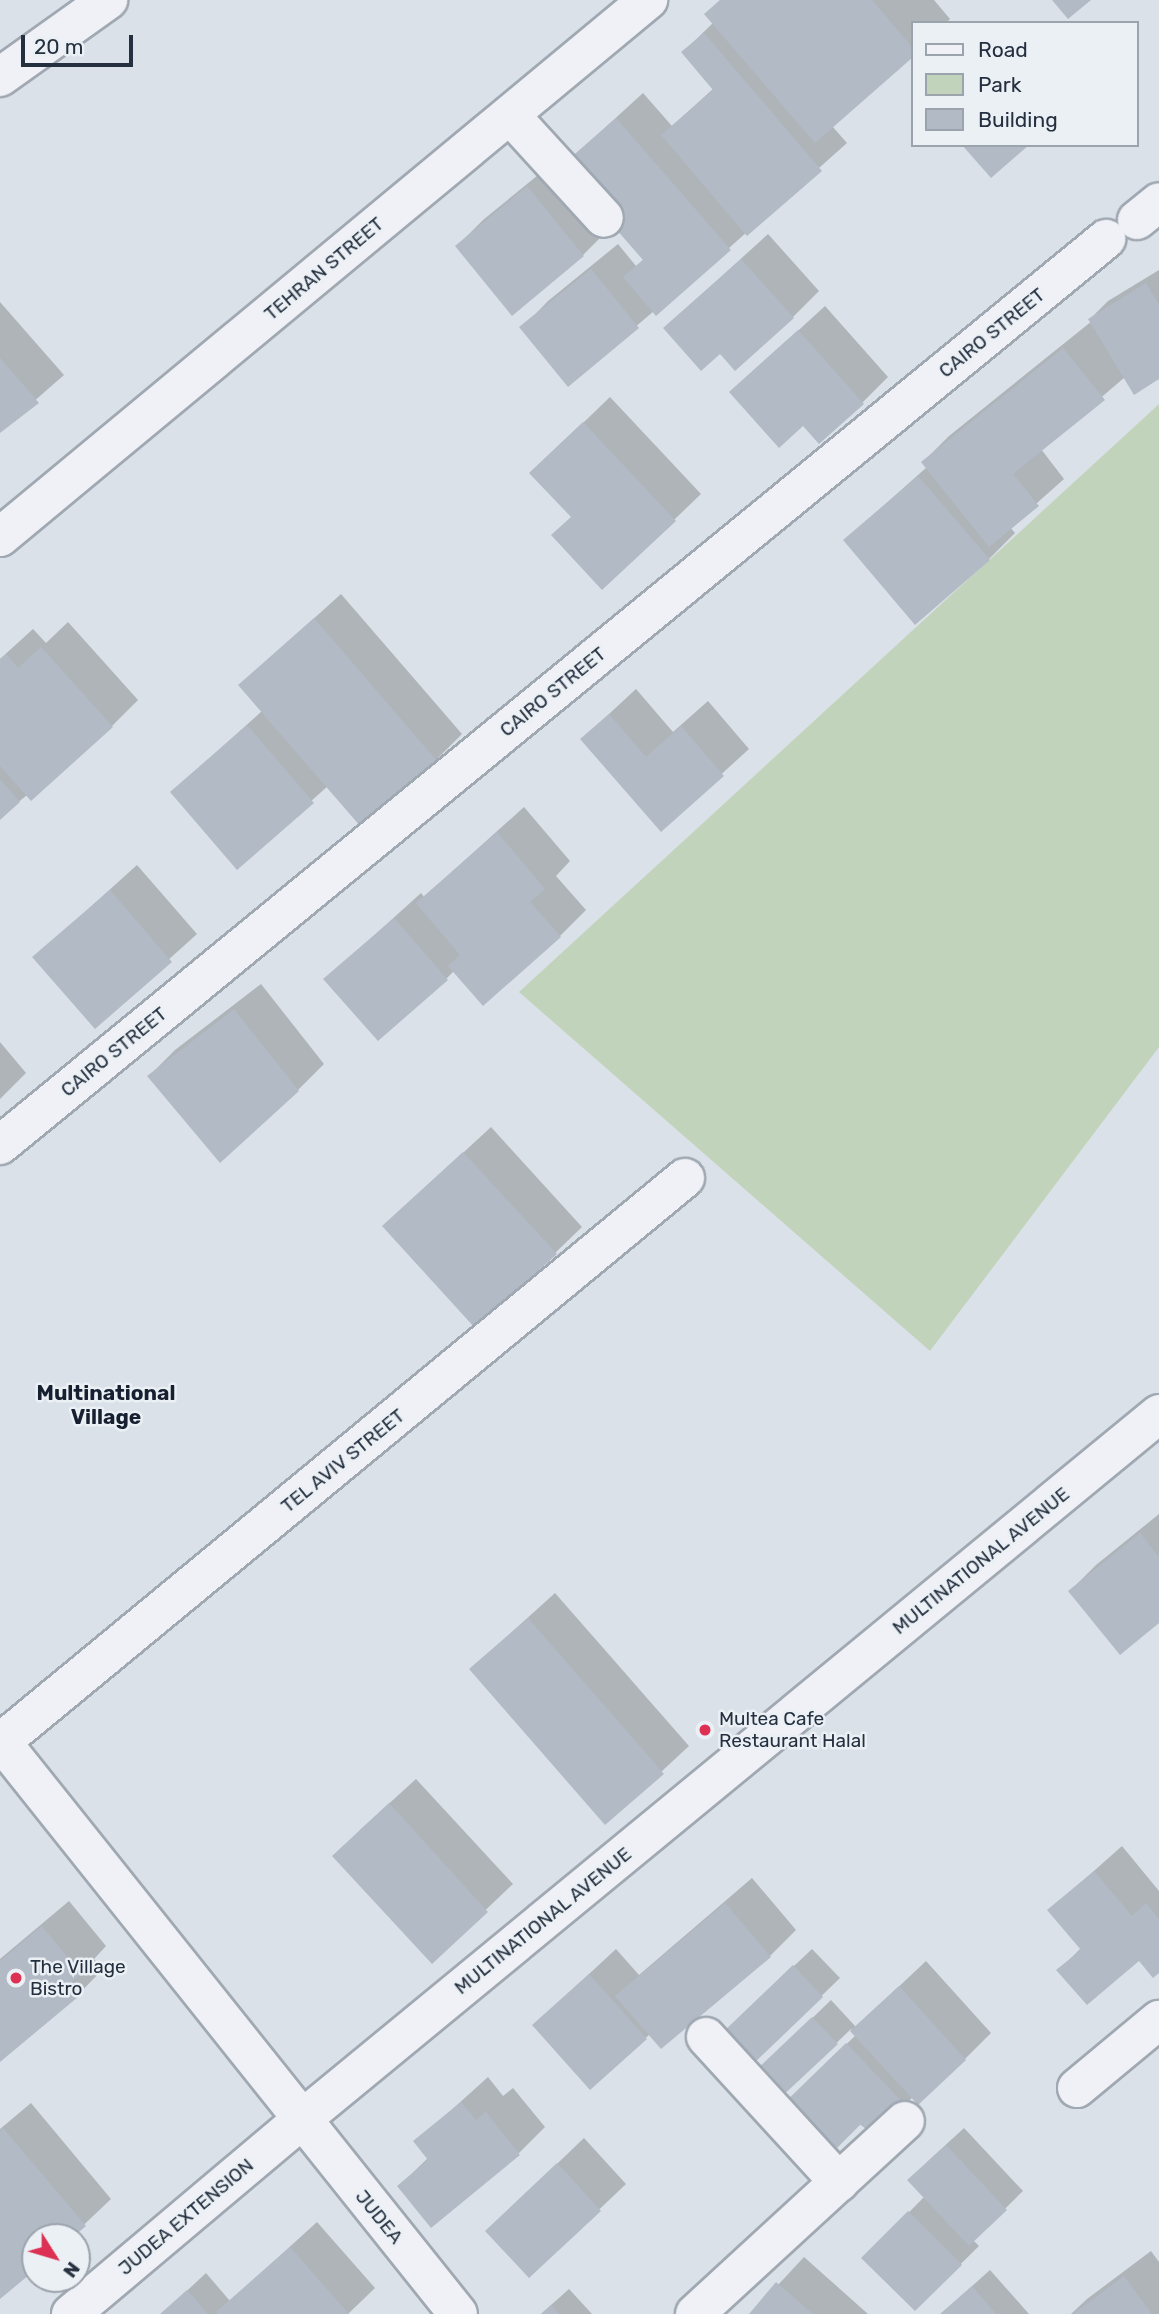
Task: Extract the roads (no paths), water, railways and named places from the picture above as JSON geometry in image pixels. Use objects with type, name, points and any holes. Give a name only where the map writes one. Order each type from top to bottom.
[{"type":"street","points":[[0,77],[108,0]]},
{"type":"street","name":"TEHRAN STREET","points":[[0,537],[648,0]]},
{"type":"street","points":[[510,115],[604,218]]},
{"type":"street","name":"CAIRO STREET","points":[[0,1145],[1134,220]]},
{"type":"street","name":"TEL AVIV STREET","points":[[0,1742],[685,1178]]},
{"type":"street","name":"MULTINATIONAL AVENUE","points":[[301,2120],[1159,1414]]},
{"type":"street","points":[[0,1742],[301,2120]]},
{"type":"street","points":[[1077,2088],[1159,2020]]},
{"type":"street","points":[[706,2037],[839,2182]]},
{"type":"street","name":"JUDEA EXTENSION","points":[[71,2314],[301,2120]]},
{"type":"street","name":"JUDEA","points":[[301,2120],[458,2314]]},
{"type":"street","points":[[695,2314],[905,2120]]},
{"type":"place","name":"Multea Cafe Restaurant Halal","points":[[705,1730]]},
{"type":"place","name":"The Village Bistro","points":[[16,1978]]},
{"type":"district","name":"Multinational Village","points":[[106,1405]]}]
